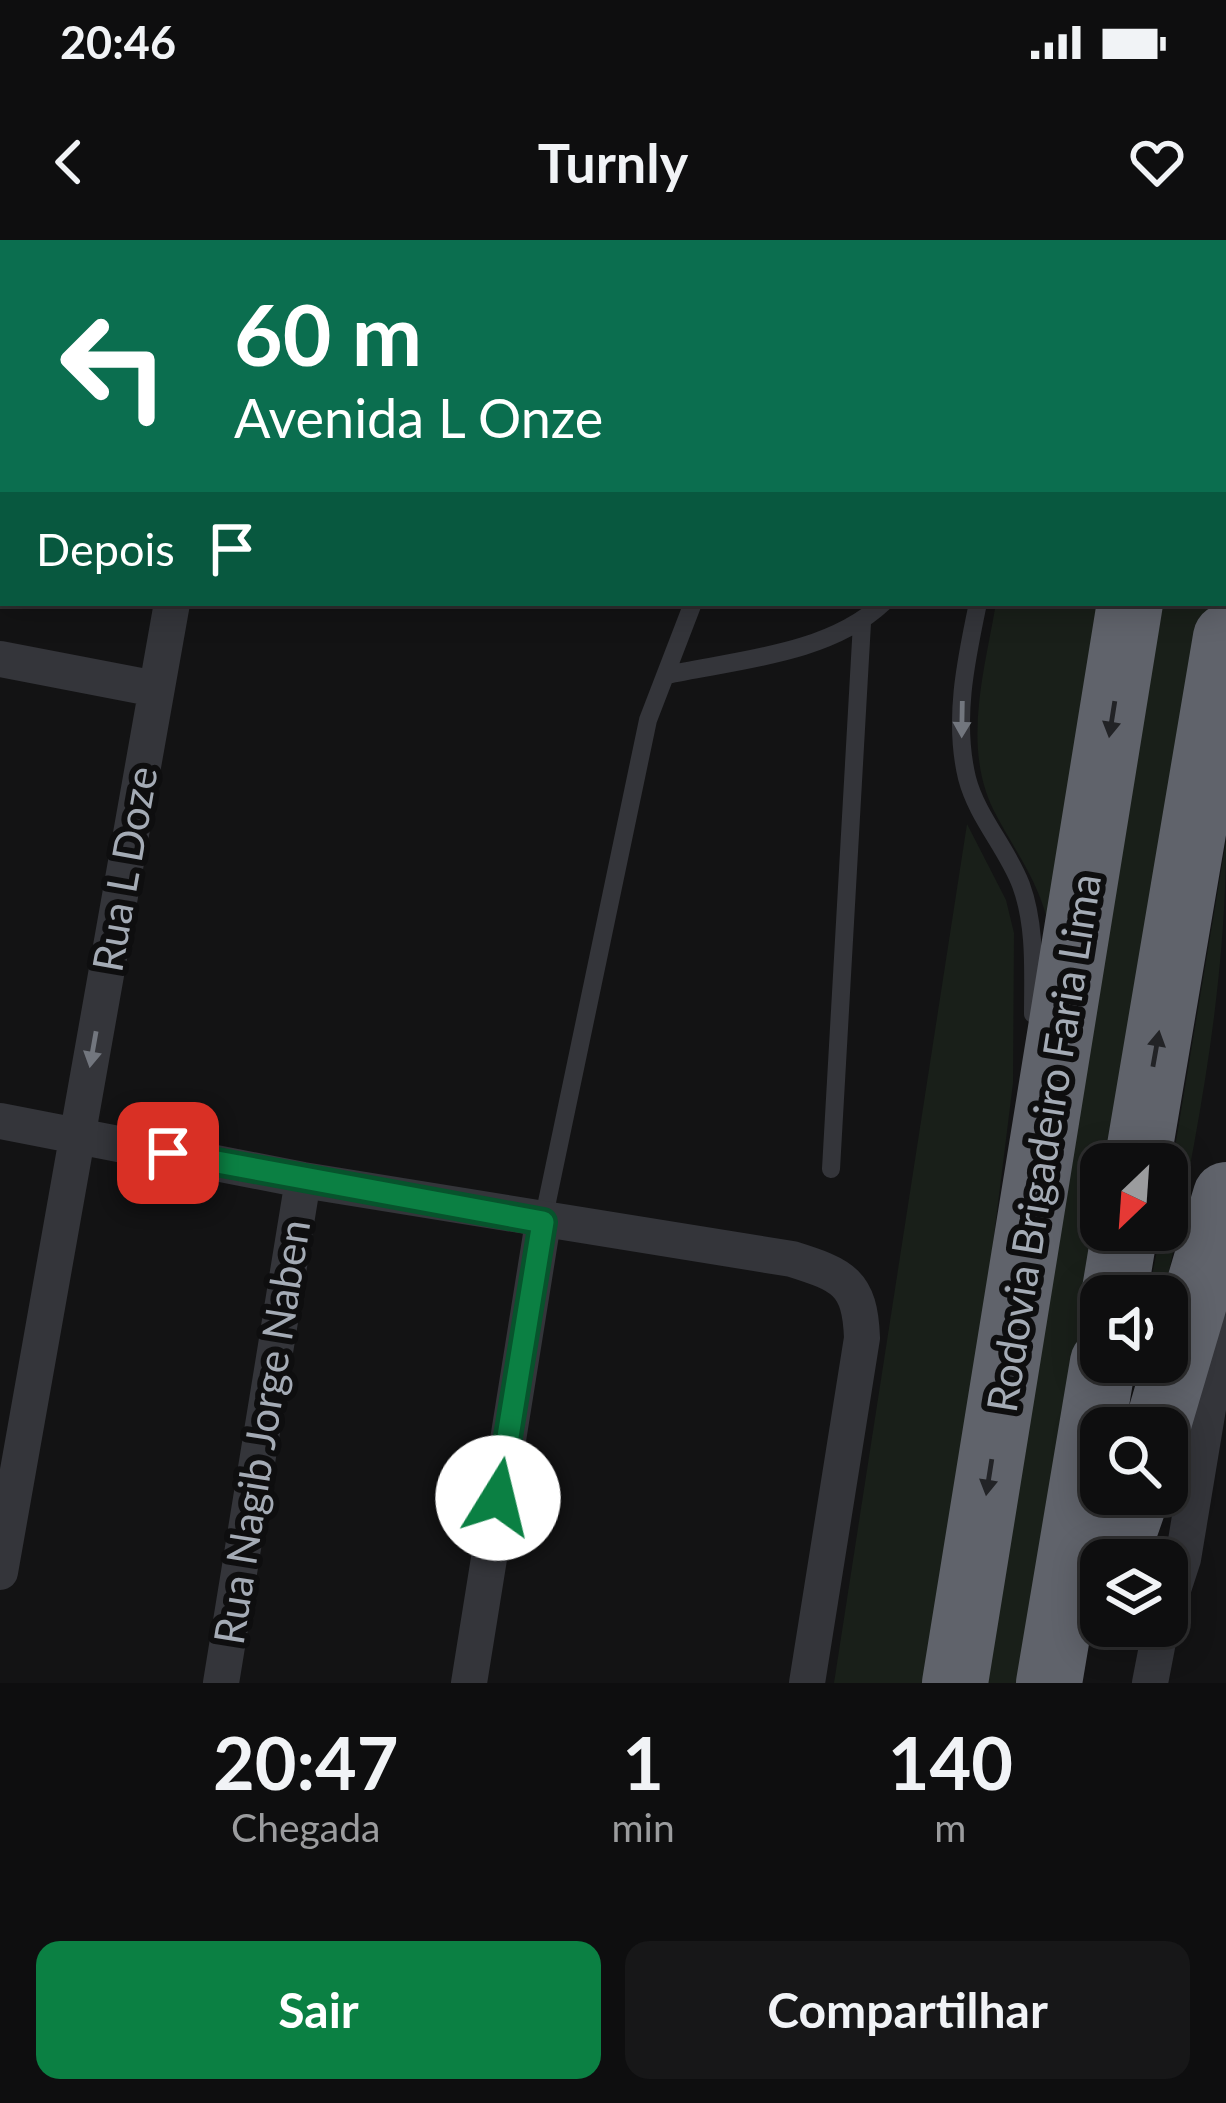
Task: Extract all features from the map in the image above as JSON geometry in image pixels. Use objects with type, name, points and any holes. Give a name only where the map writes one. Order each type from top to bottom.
[{"type":"highway","name":"Rodovia Brigadeiro Faria Lima","points":[[956,1683],[1130,606]]},
{"type":"highway","points":[[1141,1143],[1226,637]]},
{"type":"highway","points":[[1163,1407],[1226,1195]]},
{"type":"highway","points":[[1048,1683],[1099,1383]]},
{"type":"highway","points":[[1075,1683],[1086,1647]]},
{"type":"street","name":"Rua L Doze","points":[[0,1572],[15,1391],[79,1135],[171,606]]},
{"type":"street","points":[[0,659],[156,689]]},
{"type":"street","points":[[0,1121],[543,1222],[792,1259],[847,1282],[861,1304],[862,1338],[807,1683]]},
{"type":"street","name":"Rua Nagib Jorge Naben","points":[[221,1683],[303,1180]]},
{"type":"street","points":[[469,1683],[543,1222]]},
{"type":"street","points":[[1186,1539],[1226,1300]]},
{"type":"street","points":[[1150,1683],[1157,1647]]},
{"type":"lane","points":[[543,1222],[648,720],[692,606]]},
{"type":"lane","points":[[666,675],[788,650],[862,623],[881,606]]},
{"type":"lane","points":[[977,606],[965,665],[962,746],[977,805],[1021,885],[1030,921],[1033,1043]]},
{"type":"lane","points":[[831,1169],[862,623]]},
{"type":"lane","points":[[1030,1209],[1033,1066]]},
{"type":"shaded area","points":[[995,606],[1101,606],[1047,919],[984,784],[977,733]]},
{"type":"shaded area","points":[[1147,606],[1210,606],[1121,1143],[1080,1143],[1080,1251],[1104,1251],[1100,1275],[1080,1275],[1082,1383],[1032,1683],[968,1683]]},
{"type":"shaded area","points":[[967,824],[1006,900],[1014,933],[1013,1083],[988,1284],[923,1683],[834,1683]]},
{"type":"shaded area","points":[[1226,841],[1215,1013],[1188,1172],[1188,1143],[1176,1143]]},
{"type":"shaded area","points":[[1157,1251],[1173,1251],[1168,1275],[1152,1275]]},
{"type":"route","points":[[168,1153],[543,1222],[498,1498]]}]
